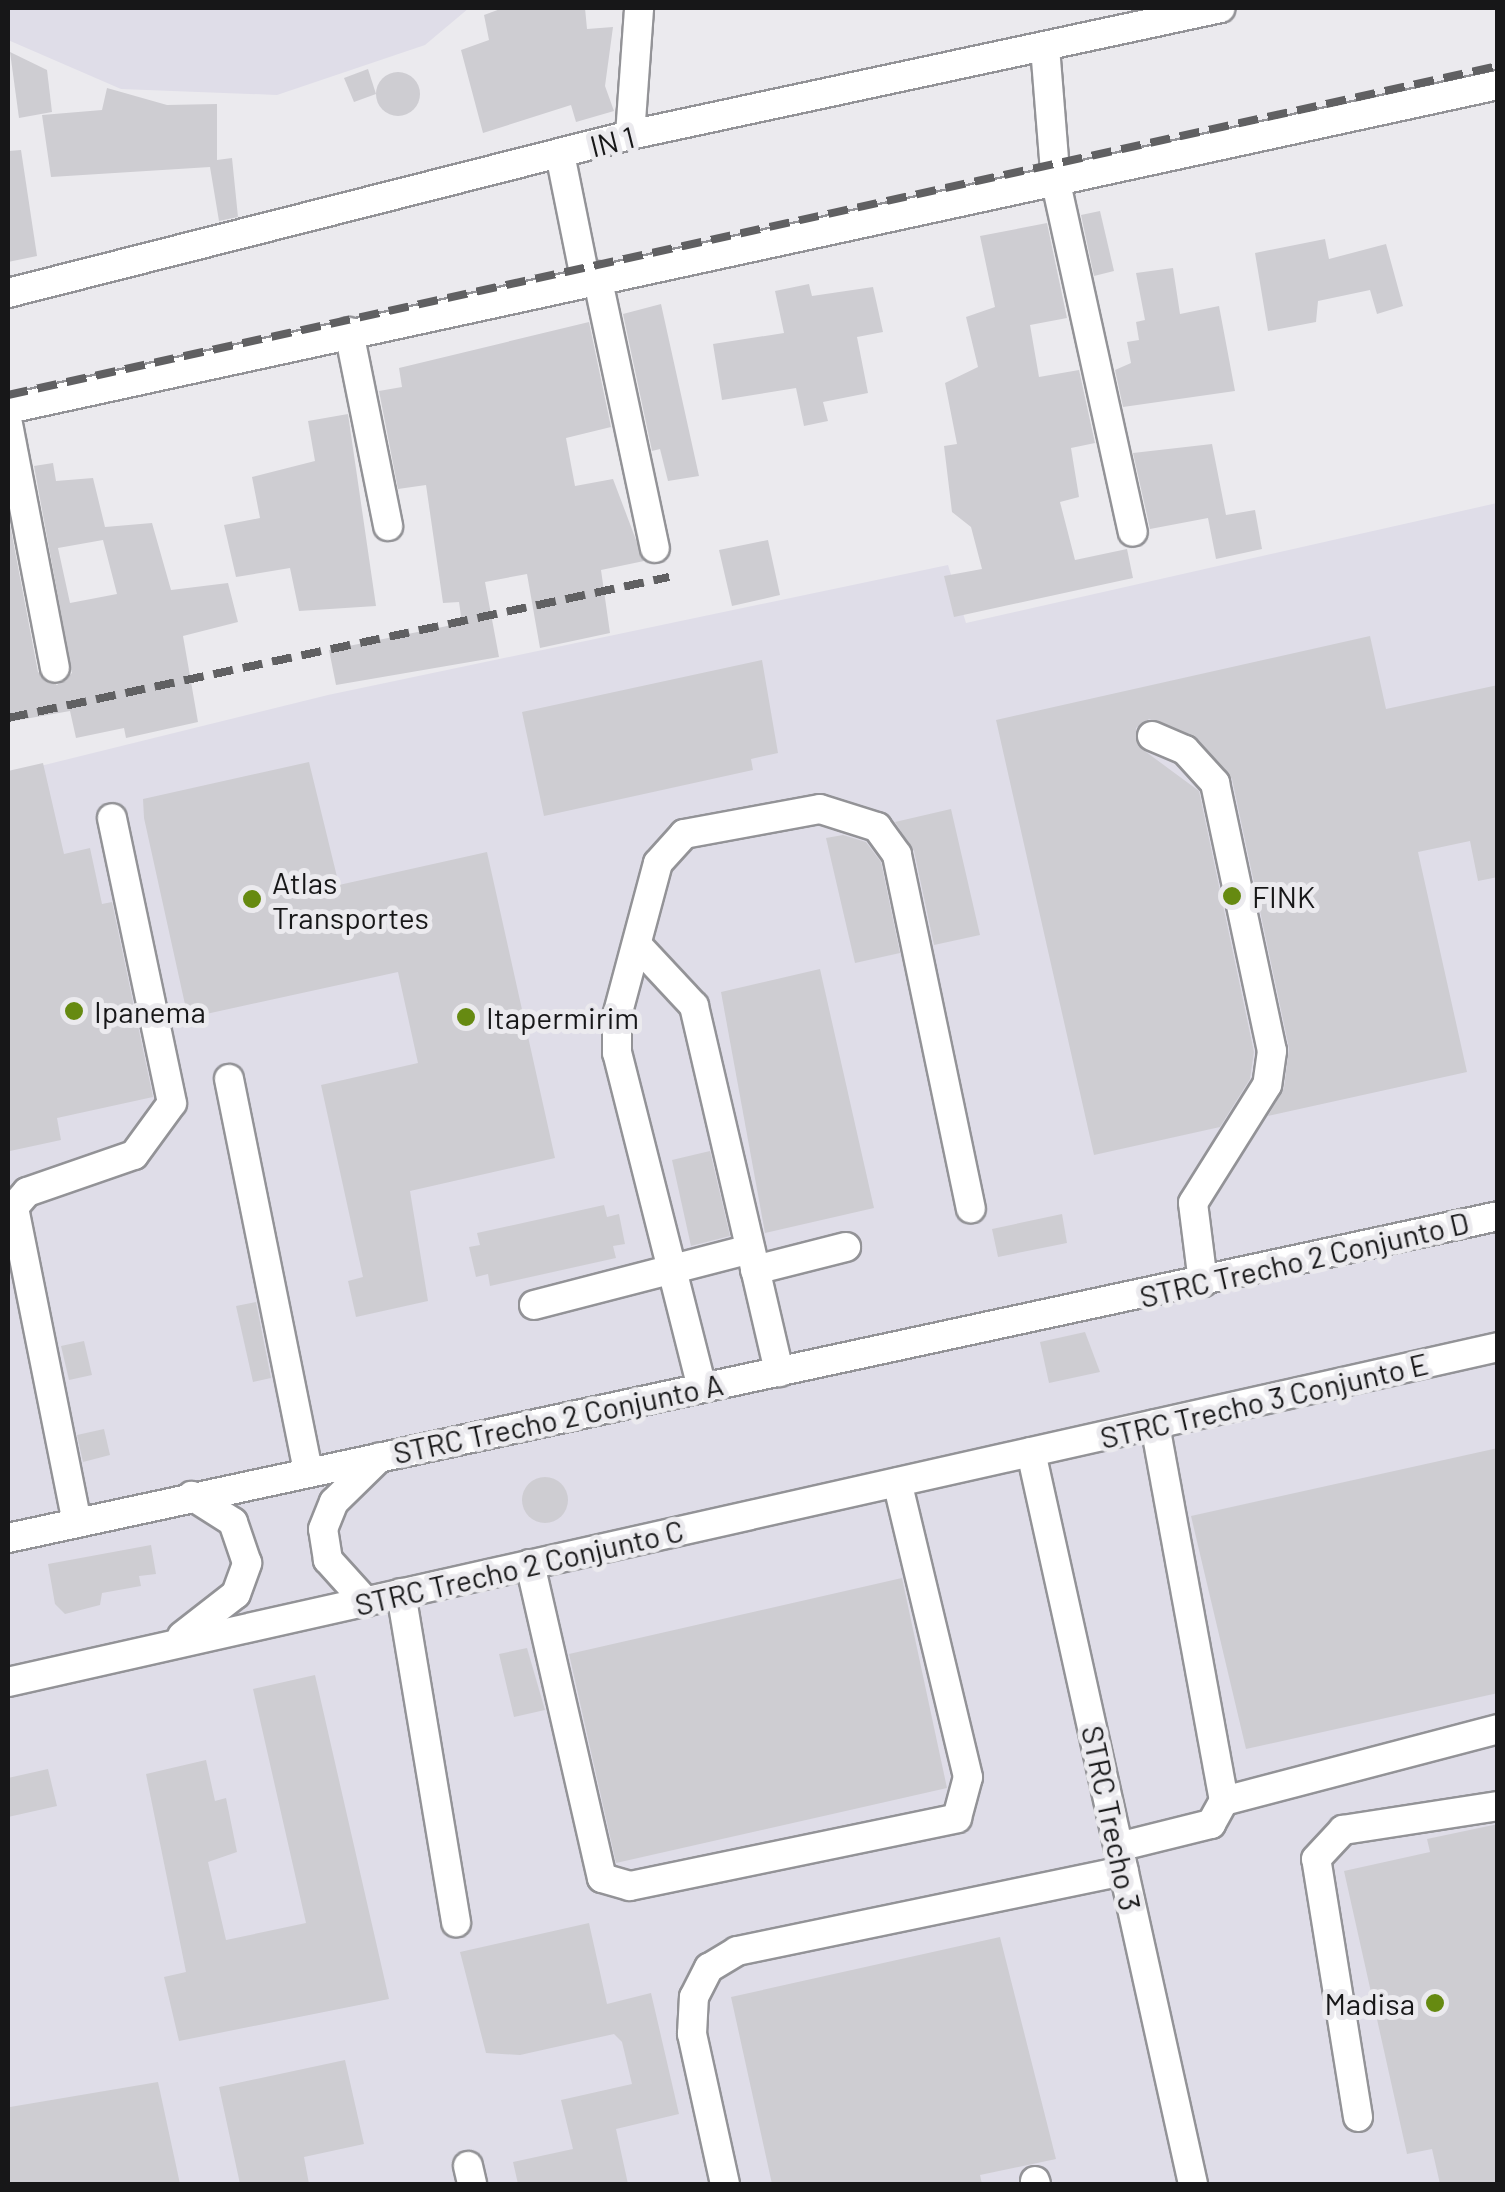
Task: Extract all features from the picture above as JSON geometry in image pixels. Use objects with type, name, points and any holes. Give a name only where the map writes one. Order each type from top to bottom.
[{"type":"street","points":[[630,136],[639,8]]},
{"type":"street","name":"IN 1","points":[[8,293],[630,136],[1045,47],[1169,14],[1221,8]]},
{"type":"street","points":[[1045,47],[1056,183],[1133,532]]},
{"type":"street","points":[[8,410],[591,277],[1056,183],[1498,85]]},
{"type":"street","points":[[560,154],[655,548]]},
{"type":"street","points":[[349,332],[388,526]]},
{"type":"street","points":[[8,424],[54,668]]},
{"type":"street","points":[[1152,736],[1203,764],[1215,782],[1272,1051],[1267,1085],[1193,1203],[1203,1282]]},
{"type":"street","points":[[702,1388],[617,1053],[617,1016],[640,948],[658,864],[684,834],[820,809],[877,827],[897,856],[971,1208]]},
{"type":"street","points":[[77,1522],[14,1208],[26,1192],[134,1155],[172,1102],[112,818]]},
{"type":"street","points":[[640,948],[694,1006],[779,1372]]},
{"type":"street","points":[[229,1079],[308,1472]]},
{"type":"street","name":"STRC Trecho 2 Conjunto D","points":[[1110,1303],[1498,1216]]},
{"type":"street","points":[[534,1305],[672,1266],[753,1260],[846,1246]]},
{"type":"street","name":"STRC Trecho 2 Conjunto A","points":[[8,1538],[1110,1303]]},
{"type":"street","name":"STRC Trecho 3 Conjunto E","points":[[1031,1452],[1498,1347]]},
{"type":"street","points":[[725,2184],[692,2034],[709,1968],[737,1951],[1121,1859],[1211,1824],[1224,1801],[1155,1424]]},
{"type":"street","name":"STRC Trecho 2 Conjunto C","points":[[8,1682],[1031,1452]]},
{"type":"street","name":"STRC Trecho 3","points":[[1031,1452],[1192,2184]]},
{"type":"street","points":[[366,1602],[328,1560],[323,1528],[334,1502],[381,1456]]},
{"type":"street","points":[[530,1564],[602,1878],[630,1886],[957,1818],[968,1777],[898,1482]]},
{"type":"street","points":[[168,1646],[236,1594],[247,1563],[233,1522],[192,1496]]},
{"type":"street","points":[[401,1594],[456,1922]]},
{"type":"street","points":[[1224,1801],[1498,1730]]},
{"type":"street","points":[[1358,2118],[1316,1858],[1343,1830],[1498,1806]]},
{"type":"shaded area","points":[[8,8],[469,8],[425,45],[277,95],[121,89],[8,40]]},
{"type":"shaded area","points":[[1497,503],[1497,2184],[8,2184],[8,774],[328,695],[948,565],[966,623]]},
{"type":"building","points":[[503,8],[585,8],[587,29],[613,27],[605,86],[614,111],[576,122],[571,105],[483,133],[461,50],[489,40],[484,15]]},
{"type":"building","points":[[10,52],[47,70],[52,112],[19,118]]},
{"type":"building","points":[[368,69],[376,94],[354,102],[344,78]]},
{"type":"building","points":[[398,72],[413,79],[420,94],[413,109],[398,116],[383,109],[376,94],[383,79]]},
{"type":"building","points":[[107,88],[167,105],[217,104],[217,160],[232,158],[238,217],[219,221],[210,167],[51,177],[42,115],[102,110]]},
{"type":"building","points":[[21,150],[37,256],[8,262],[8,151]]},
{"type":"building","points":[[1100,211],[1114,271],[1094,276],[1081,215]]},
{"type":"building","points":[[1047,223],[1067,318],[1030,325],[1039,377],[1079,370],[1095,443],[1071,448],[1079,497],[1060,502],[1075,560],[1127,549],[1133,578],[954,617],[944,576],[982,569],[971,527],[952,512],[944,446],[957,444],[945,383],[978,367],[966,317],[995,307],[980,236]]},
{"type":"building","points":[[1325,239],[1329,259],[1386,244],[1403,306],[1377,314],[1370,290],[1318,301],[1316,322],[1268,331],[1255,253]]},
{"type":"building","points":[[1173,268],[1180,314],[1219,306],[1235,391],[1123,407],[1115,370],[1131,363],[1127,342],[1139,340],[1136,322],[1145,320],[1136,273]]},
{"type":"building","points":[[809,284],[812,296],[873,287],[883,332],[857,337],[868,393],[823,402],[828,421],[804,426],[796,388],[722,400],[713,344],[784,333],[775,291]]},
{"type":"building","points":[[661,304],[699,476],[668,481],[660,449],[652,451],[623,314]]},
{"type":"building","points":[[589,322],[611,427],[566,438],[575,486],[613,479],[644,561],[601,570],[610,633],[540,648],[527,574],[485,582],[499,657],[336,685],[329,650],[462,623],[459,602],[443,603],[426,485],[398,489],[379,391],[402,387],[399,368]]},
{"type":"building","points":[[348,414],[376,606],[299,611],[290,568],[236,577],[224,525],[260,518],[252,477],[315,461],[308,421]]},
{"type":"building","points":[[1212,444],[1226,515],[1255,510],[1262,549],[1216,559],[1208,518],[1150,529],[1133,453]]},
{"type":"building","points":[[53,463],[56,481],[93,478],[105,527],[152,523],[171,590],[228,583],[238,622],[183,636],[198,722],[126,738],[124,728],[76,738],[70,711],[8,722],[8,514],[38,672],[57,685],[72,673],[34,466]],"holes":[[[103,540],[117,594],[70,603],[58,548]]]},
{"type":"building","points":[[768,540],[780,595],[732,606],[719,550]]},
{"type":"building","name":"FINK","points":[[1370,636],[1386,709],[1498,685],[1498,877],[1478,881],[1470,841],[1418,852],[1467,1072],[1268,1116],[1284,1088],[1289,1048],[1232,779],[1197,738],[1149,719],[1136,728],[1138,746],[1199,791],[1254,1052],[1250,1079],[1220,1127],[1094,1155],[996,720]]},
{"type":"building","points":[[762,660],[778,753],[751,759],[753,770],[544,816],[522,712]]},
{"type":"building","points":[[309,762],[339,885],[487,852],[555,1158],[410,1191],[428,1301],[356,1317],[348,1281],[363,1277],[321,1085],[418,1063],[398,972],[188,1018],[144,818],[143,799]]},
{"type":"building","name":"Ipanema","points":[[43,763],[64,854],[90,848],[102,904],[112,902],[153,1097],[57,1118],[61,1140],[10,1151],[8,771]]},
{"type":"building","points":[[951,809],[980,935],[934,945],[914,851],[895,822]]},
{"type":"building","points":[[843,835],[866,842],[881,862],[900,953],[855,963],[826,838]]},
{"type":"building","points":[[820,969],[874,1208],[765,1233],[721,992]]},
{"type":"building","points":[[710,1151],[730,1236],[691,1246],[672,1160]]},
{"type":"building","points":[[604,1205],[607,1217],[619,1214],[625,1244],[613,1246],[616,1258],[490,1286],[488,1274],[476,1277],[469,1247],[480,1245],[477,1233]]},
{"type":"building","points":[[1062,1214],[1067,1243],[998,1257],[992,1229]]},
{"type":"building","points":[[256,1302],[271,1378],[253,1382],[236,1306]]},
{"type":"building","points":[[1085,1332],[1100,1372],[1049,1383],[1040,1342]]},
{"type":"building","points":[[84,1341],[92,1375],[69,1380],[61,1346]]},
{"type":"building","points":[[104,1429],[110,1455],[83,1462],[77,1435]]},
{"type":"building","points":[[1498,1448],[1498,1693],[1246,1749],[1191,1516]]},
{"type":"building","points":[[545,1477],[561,1484],[568,1500],[561,1516],[545,1523],[529,1516],[522,1500],[529,1484]]},
{"type":"building","points":[[151,1545],[156,1574],[139,1576],[141,1586],[102,1593],[100,1605],[65,1614],[55,1604],[48,1564]]},
{"type":"building","points":[[902,1578],[947,1788],[616,1863],[569,1654]]},
{"type":"building","points":[[527,1648],[545,1710],[514,1717],[499,1654]]},
{"type":"building","points":[[315,1675],[389,1999],[179,2041],[164,1977],[186,1972],[146,1774],[206,1760],[215,1801],[226,1798],[237,1852],[208,1862],[226,1940],[306,1923],[253,1689]]},
{"type":"building","points":[[48,1769],[57,1806],[8,1817],[8,1778]]},
{"type":"building","name":"Madisa","points":[[1498,1824],[1498,2184],[1440,2184],[1432,2149],[1407,2154],[1344,1871],[1430,1852],[1427,1839]]},
{"type":"building","points":[[589,1923],[607,2004],[651,1993],[679,2114],[616,2129],[628,2184],[518,2184],[513,2162],[573,2149],[561,2100],[632,2084],[622,2042],[614,2034],[520,2055],[486,2053],[460,1952]]},
{"type":"building","points":[[1000,1937],[1056,2159],[980,2175],[982,2184],[772,2184],[731,1997]]},
{"type":"building","points":[[345,2060],[364,2144],[304,2157],[309,2184],[240,2184],[219,2087]]},
{"type":"building","points":[[158,2082],[180,2184],[8,2184],[10,2107]]},
{"type":"railway","points":[[8,395],[1498,66]]},
{"type":"railway","points":[[8,718],[669,577]]},
{"type":"place","name":"FINK","points":[[1232,896]]},
{"type":"place","name":"Atlas Transportes","points":[[252,899]]},
{"type":"place","name":"Ipanema","points":[[74,1011]]},
{"type":"place","name":"Itapermirim","points":[[466,1017]]},
{"type":"place","name":"Madisa","points":[[1435,2003]]}]
